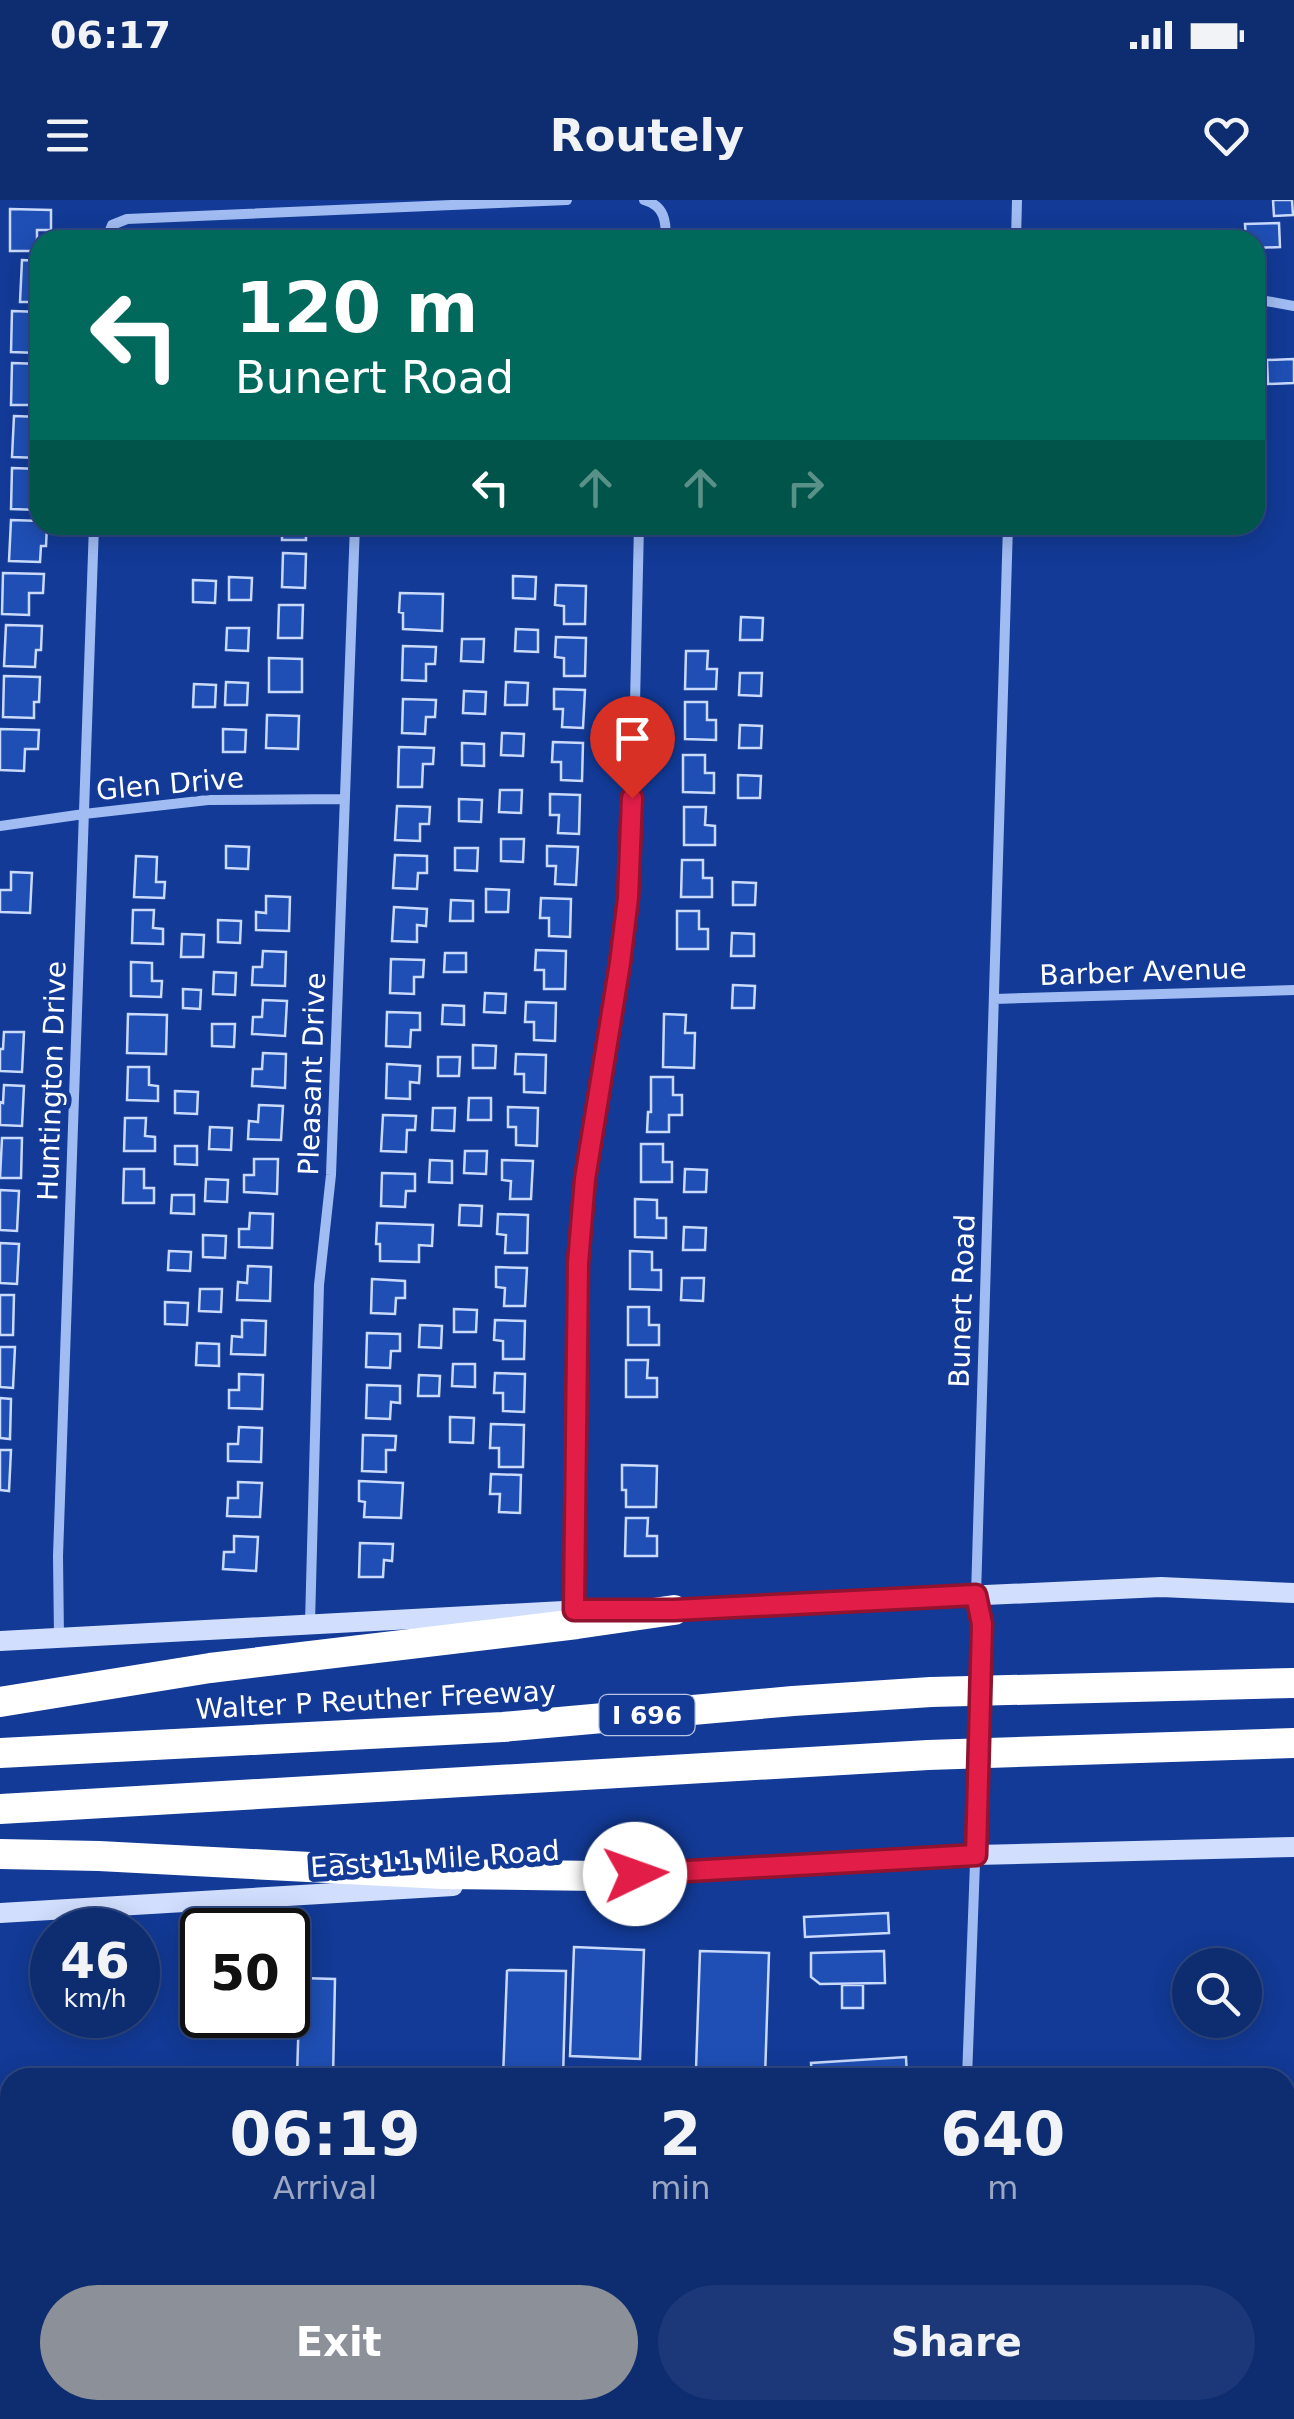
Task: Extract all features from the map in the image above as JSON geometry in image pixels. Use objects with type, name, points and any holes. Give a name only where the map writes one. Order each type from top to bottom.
[{"type":"highway","points":[[0,1702],[210,1668],[674,1610]]},
{"type":"highway","name":"Walter P Reuther Freeway","points":[[0,1752],[503,1728],[930,1692],[1294,1683]]},
{"type":"highway","name":"I 696","points":[[0,1809],[928,1755],[1294,1743]]},
{"type":"highway","points":[[0,1854],[443,1874],[599,1876]]},
{"type":"main road","points":[[0,1641],[574,1610],[674,1610],[1161,1587],[1294,1592]]},
{"type":"main road","name":"East 11 Mile Road","points":[[0,1913],[976,1855],[1294,1847]]},
{"type":"street","points":[[110,230],[112,225],[137,218],[567,200]]},
{"type":"street","points":[[1016,230],[1017,200]]},
{"type":"street","points":[[650,202],[661,210],[666,230]]},
{"type":"street","points":[[1265,302],[1294,306]]},
{"type":"street","name":"Huntington Drive","points":[[59,1638],[58,1556],[94,535]]},
{"type":"street","name":"Pleasant Drive","points":[[310,1624],[319,1285],[331,1175],[355,535]]},
{"type":"street","points":[[574,1610],[578,1263],[585,1179],[628,898],[639,535]]},
{"type":"street","name":"Bunert Road","points":[[968,2068],[982,1624],[976,1595],[1008,535]]},
{"type":"street","name":"Glen Drive","points":[[0,826],[208,800],[344,799]]},
{"type":"street","name":"Barber Avenue","points":[[994,999],[1294,990]]},
{"type":"building","points":[[1273,200],[1292,200],[1293,215],[1274,216]]},
{"type":"building","points":[[10,209],[51,210],[51,230],[30,230],[30,251],[10,251]]},
{"type":"building","points":[[1279,223],[1280,247],[1265,248],[1265,230],[1245,230],[1245,224]]},
{"type":"building","points":[[22,260],[30,260],[30,302],[20,302]]},
{"type":"building","points":[[12,311],[30,312],[30,353],[11,352]]},
{"type":"building","points":[[1294,359],[1294,383],[1268,384],[1267,360]]},
{"type":"building","points":[[12,363],[30,364],[30,405],[11,405]]},
{"type":"building","points":[[14,416],[30,417],[30,458],[12,457]]},
{"type":"building","points":[[12,468],[30,469],[30,510],[11,509]]},
{"type":"building","points":[[11,520],[30,521],[30,535],[47,535],[40,562],[9,561]]},
{"type":"building","points":[[282,535],[306,535],[306,540],[282,540]]},
{"type":"building","points":[[283,553],[306,554],[305,588],[282,587]]},
{"type":"building","points":[[3,573],[44,574],[43,593],[29,593],[29,615],[2,614]]},
{"type":"building","points":[[513,576],[536,577],[535,599],[513,598]]},
{"type":"building","points":[[229,577],[252,578],[251,600],[229,600]]},
{"type":"building","points":[[193,580],[216,581],[215,603],[193,602]]},
{"type":"building","points":[[556,585],[586,586],[585,624],[564,624],[564,606],[555,605]]},
{"type":"building","points":[[400,593],[443,594],[442,631],[403,629]]},
{"type":"building","points":[[279,605],[303,605],[302,638],[278,638]]},
{"type":"building","points":[[741,617],[763,618],[762,640],[740,640]]},
{"type":"building","points":[[6,625],[42,626],[41,650],[36,650],[35,667],[4,666]]},
{"type":"building","points":[[227,628],[249,628],[248,651],[226,650]]},
{"type":"building","points":[[516,629],[538,630],[538,652],[515,651]]},
{"type":"building","points":[[556,637],[586,638],[585,676],[564,676],[564,658],[555,657]]},
{"type":"building","points":[[462,639],[484,639],[483,662],[461,661]]},
{"type":"building","points":[[403,646],[436,647],[435,664],[426,664],[426,681],[402,680]]},
{"type":"building","points":[[686,651],[708,651],[707,669],[717,669],[716,689],[685,689]]},
{"type":"building","points":[[269,658],[302,659],[302,692],[269,692]]},
{"type":"building","points":[[740,673],[762,673],[761,696],[739,695]]},
{"type":"building","points":[[4,676],[40,677],[34,718],[3,717]]},
{"type":"building","points":[[226,682],[248,683],[247,705],[225,705]]},
{"type":"building","points":[[506,682],[528,683],[527,705],[505,705]]},
{"type":"building","points":[[194,684],[216,685],[215,707],[193,707]]},
{"type":"building","points":[[554,689],[585,690],[583,728],[562,727],[563,709],[554,709]]},
{"type":"building","points":[[464,691],[486,692],[485,714],[463,713]]},
{"type":"building","points":[[403,699],[436,700],[435,717],[426,717],[425,734],[402,733]]},
{"type":"building","points":[[685,702],[707,702],[707,720],[716,720],[716,740],[685,739]]},
{"type":"building","points":[[267,715],[299,716],[298,749],[266,748]]},
{"type":"building","points":[[740,725],[762,726],[761,748],[739,748]]},
{"type":"building","points":[[0,729],[39,730],[38,749],[25,749],[24,771],[0,770]]},
{"type":"building","points":[[223,729],[246,730],[245,752],[223,752]]},
{"type":"building","points":[[502,733],[524,734],[523,756],[501,755]]},
{"type":"building","points":[[553,742],[583,743],[582,781],[561,780],[561,762],[552,762]]},
{"type":"building","points":[[462,743],[484,744],[484,766],[462,765]]},
{"type":"building","points":[[399,747],[434,748],[433,764],[423,764],[422,787],[398,787]]},
{"type":"building","points":[[683,755],[705,755],[705,773],[714,773],[714,793],[683,792]]},
{"type":"building","points":[[738,775],[761,776],[760,798],[738,798]]},
{"type":"building","points":[[500,790],[522,790],[521,813],[499,812]]},
{"type":"building","points":[[550,794],[580,795],[579,834],[558,833],[559,815],[550,815]]},
{"type":"building","points":[[459,799],[482,800],[481,822],[459,821]]},
{"type":"building","points":[[397,806],[430,807],[429,824],[420,824],[420,841],[395,840]]},
{"type":"building","points":[[684,807],[706,807],[705,825],[715,826],[715,845],[684,845]]},
{"type":"building","points":[[501,839],[524,839],[523,862],[501,861]]},
{"type":"building","points":[[226,846],[249,847],[248,869],[226,868]]},
{"type":"building","points":[[547,846],[578,847],[576,885],[555,884],[556,866],[547,866]]},
{"type":"building","points":[[455,848],[478,848],[477,871],[455,870]]},
{"type":"building","points":[[395,855],[427,856],[427,873],[418,873],[417,889],[393,888]]},
{"type":"building","points":[[136,856],[157,857],[156,882],[165,882],[164,898],[134,897]]},
{"type":"building","points":[[682,860],[703,860],[703,878],[712,878],[712,897],[681,897]]},
{"type":"building","points":[[11,872],[32,873],[30,913],[0,912],[0,890],[11,890]]},
{"type":"building","points":[[733,882],[756,883],[755,905],[733,905]]},
{"type":"building","points":[[486,889],[509,890],[508,912],[486,912]]},
{"type":"building","points":[[266,896],[290,897],[289,931],[256,930],[256,912],[266,913]]},
{"type":"building","points":[[541,898],[571,899],[570,937],[549,936],[549,918],[540,918]]},
{"type":"building","points":[[451,900],[473,901],[473,921],[450,921]]},
{"type":"building","points":[[394,907],[427,909],[426,926],[417,925],[417,942],[392,941]]},
{"type":"building","points":[[133,910],[154,910],[153,928],[163,929],[163,944],[132,943]]},
{"type":"building","points":[[677,911],[699,911],[699,929],[708,929],[708,949],[677,949]]},
{"type":"building","points":[[218,920],[241,921],[240,943],[218,942]]},
{"type":"building","points":[[732,933],[754,934],[754,956],[731,956]]},
{"type":"building","points":[[182,934],[204,935],[203,957],[181,957]]},
{"type":"building","points":[[536,950],[566,951],[565,989],[544,989],[544,970],[535,970]]},
{"type":"building","points":[[263,951],[286,952],[285,986],[252,985],[253,967],[262,967]]},
{"type":"building","points":[[445,953],[466,953],[466,972],[444,972]]},
{"type":"building","points":[[391,959],[424,960],[423,977],[414,977],[414,994],[390,993]]},
{"type":"building","points":[[131,962],[152,963],[152,981],[162,981],[161,997],[131,996]]},
{"type":"building","points":[[214,972],[236,973],[235,995],[213,994]]},
{"type":"building","points":[[733,985],[755,986],[754,1008],[732,1008]]},
{"type":"building","points":[[183,989],[201,990],[200,1009],[183,1008]]},
{"type":"building","points":[[485,993],[506,994],[505,1013],[484,1012]]},
{"type":"building","points":[[263,1000],[287,1001],[285,1036],[252,1034],[253,1017],[262,1017]]},
{"type":"building","points":[[526,1002],[556,1003],[555,1041],[534,1040],[534,1022],[525,1022]]},
{"type":"building","points":[[443,1005],[464,1006],[464,1025],[442,1024]]},
{"type":"building","points":[[387,1012],[420,1013],[420,1030],[411,1030],[410,1047],[386,1046]]},
{"type":"building","points":[[128,1014],[167,1015],[166,1054],[127,1053]]},
{"type":"building","points":[[664,1014],[686,1015],[685,1033],[695,1033],[694,1068],[663,1067]]},
{"type":"building","points":[[212,1024],[235,1024],[234,1047],[212,1046]]},
{"type":"building","points":[[4,1032],[24,1032],[22,1072],[0,1071]]},
{"type":"building","points":[[473,1045],[496,1046],[495,1068],[473,1068]]},
{"type":"building","points":[[263,1053],[286,1054],[285,1088],[252,1086],[253,1069],[262,1069]]},
{"type":"building","points":[[516,1054],[546,1055],[545,1093],[524,1092],[524,1074],[515,1074]]},
{"type":"building","points":[[438,1057],[460,1057],[459,1076],[438,1076]]},
{"type":"building","points":[[387,1064],[420,1066],[419,1083],[410,1082],[410,1099],[386,1098]]},
{"type":"building","points":[[128,1067],[149,1067],[149,1085],[158,1086],[158,1101],[127,1100]]},
{"type":"building","points":[[651,1077],[673,1077],[673,1095],[682,1095],[682,1115],[669,1115],[669,1132],[647,1132]]},
{"type":"building","points":[[4,1085],[24,1086],[22,1126],[0,1125]]},
{"type":"building","points":[[175,1091],[198,1092],[197,1114],[175,1113]]},
{"type":"building","points":[[469,1098],[491,1098],[491,1120],[468,1120]]},
{"type":"building","points":[[259,1105],[283,1106],[281,1140],[248,1139],[249,1121],[258,1122]]},
{"type":"building","points":[[508,1107],[538,1108],[537,1146],[516,1145],[516,1127],[508,1127]]},
{"type":"building","points":[[433,1108],[455,1108],[454,1131],[432,1130]]},
{"type":"building","points":[[383,1115],[416,1116],[415,1130],[407,1130],[406,1152],[381,1151]]},
{"type":"building","points":[[125,1118],[146,1118],[145,1136],[155,1137],[155,1151],[124,1151]]},
{"type":"building","points":[[210,1127],[232,1128],[231,1150],[209,1149]]},
{"type":"building","points":[[2,1138],[22,1138],[21,1178],[0,1178]]},
{"type":"building","points":[[641,1144],[663,1144],[663,1162],[672,1162],[672,1182],[641,1182]]},
{"type":"building","points":[[175,1146],[197,1146],[197,1165],[175,1164]]},
{"type":"building","points":[[465,1151],[487,1151],[486,1174],[464,1173]]},
{"type":"building","points":[[254,1159],[278,1159],[277,1194],[244,1192],[244,1175],[254,1175]]},
{"type":"building","points":[[430,1160],[452,1161],[452,1183],[429,1182]]},
{"type":"building","points":[[502,1160],[533,1161],[531,1199],[510,1199],[511,1181],[502,1180]]},
{"type":"building","points":[[124,1169],[144,1169],[144,1188],[154,1188],[154,1203],[123,1203]]},
{"type":"building","points":[[685,1169],[707,1170],[706,1192],[684,1192]]},
{"type":"building","points":[[382,1173],[415,1174],[415,1191],[406,1191],[405,1207],[381,1206]]},
{"type":"building","points":[[206,1179],[228,1180],[227,1202],[205,1201]]},
{"type":"building","points":[[0,1190],[19,1191],[17,1231],[0,1230]]},
{"type":"building","points":[[172,1195],[194,1195],[194,1214],[171,1213]]},
{"type":"building","points":[[635,1199],[657,1200],[657,1218],[666,1218],[666,1238],[635,1237]]},
{"type":"building","points":[[460,1205],[482,1206],[481,1226],[459,1225]]},
{"type":"building","points":[[250,1213],[273,1214],[272,1248],[239,1247],[239,1229],[249,1229]]},
{"type":"building","points":[[498,1214],[528,1215],[527,1253],[505,1253],[506,1235],[497,1234]]},
{"type":"building","points":[[377,1223],[433,1225],[432,1246],[419,1245],[419,1262],[380,1261]]},
{"type":"building","points":[[684,1227],[706,1228],[705,1250],[683,1250]]},
{"type":"building","points":[[203,1235],[226,1236],[225,1258],[203,1257]]},
{"type":"building","points":[[0,1243],[19,1244],[17,1284],[0,1283]]},
{"type":"building","points":[[169,1251],[191,1252],[190,1271],[168,1270]]},
{"type":"building","points":[[630,1251],[652,1252],[652,1270],[661,1270],[661,1290],[630,1289]]},
{"type":"building","points":[[248,1266],[271,1267],[270,1301],[237,1300],[238,1282],[247,1283]]},
{"type":"building","points":[[496,1267],[527,1268],[525,1306],[504,1306],[505,1288],[496,1287]]},
{"type":"building","points":[[682,1278],[704,1278],[703,1301],[681,1300]]},
{"type":"building","points":[[372,1279],[405,1281],[405,1298],[396,1298],[395,1314],[371,1313]]},
{"type":"building","points":[[200,1289],[222,1289],[221,1312],[199,1311]]},
{"type":"building","points":[[0,1295],[14,1295],[13,1335],[0,1335]]},
{"type":"building","points":[[165,1302],[188,1303],[187,1325],[165,1324]]},
{"type":"building","points":[[628,1307],[649,1307],[649,1325],[659,1325],[659,1345],[628,1345]]},
{"type":"building","points":[[454,1309],[477,1310],[476,1332],[454,1332]]},
{"type":"building","points":[[242,1320],[266,1321],[265,1355],[231,1354],[232,1336],[242,1337]]},
{"type":"building","points":[[495,1320],[525,1321],[524,1359],[503,1359],[503,1341],[494,1340]]},
{"type":"building","points":[[420,1325],[442,1326],[441,1348],[419,1347]]},
{"type":"building","points":[[367,1333],[400,1334],[400,1351],[391,1351],[390,1368],[366,1367]]},
{"type":"building","points":[[197,1343],[219,1344],[219,1366],[196,1365]]},
{"type":"building","points":[[0,1347],[15,1347],[13,1388],[0,1387]]},
{"type":"building","points":[[626,1360],[648,1360],[647,1378],[657,1378],[657,1397],[626,1397]]},
{"type":"building","points":[[453,1364],[475,1364],[475,1387],[452,1386]]},
{"type":"building","points":[[495,1373],[525,1374],[524,1412],[503,1411],[503,1393],[494,1393]]},
{"type":"building","points":[[239,1374],[263,1375],[262,1409],[229,1408],[229,1390],[239,1390]]},
{"type":"building","points":[[419,1375],[440,1376],[439,1396],[418,1396]]},
{"type":"building","points":[[367,1385],[400,1386],[400,1403],[391,1402],[390,1419],[366,1418]]},
{"type":"building","points":[[0,1398],[11,1399],[10,1439],[0,1438]]},
{"type":"building","points":[[450,1417],[474,1418],[473,1443],[450,1442]]},
{"type":"building","points":[[491,1424],[524,1425],[523,1467],[499,1467],[499,1448],[490,1448]]},
{"type":"building","points":[[239,1427],[262,1428],[261,1462],[228,1461],[228,1444],[238,1444]]},
{"type":"building","points":[[363,1435],[396,1436],[395,1450],[386,1450],[386,1472],[362,1471]]},
{"type":"building","points":[[0,1450],[11,1450],[9,1491],[0,1490]]},
{"type":"building","points":[[622,1465],[657,1466],[656,1507],[626,1507]]},
{"type":"building","points":[[491,1474],[521,1475],[520,1513],[499,1512],[500,1494],[490,1494]]},
{"type":"building","points":[[359,1481],[403,1483],[401,1518],[364,1517],[365,1502],[359,1501]]},
{"type":"building","points":[[238,1482],[262,1483],[260,1517],[227,1516],[228,1498],[238,1498]]},
{"type":"building","points":[[626,1518],[648,1518],[647,1536],[657,1536],[657,1556],[625,1556]]},
{"type":"building","points":[[234,1536],[258,1537],[256,1571],[223,1569],[224,1552],[234,1552]]},
{"type":"building","points":[[360,1543],[393,1544],[392,1561],[384,1560],[383,1577],[359,1577]]},
{"type":"building","points":[[888,1913],[889,1933],[805,1937],[804,1917]]},
{"type":"building","points":[[574,1947],[644,1950],[640,2059],[570,2056]]},
{"type":"building","points":[[700,1951],[769,1953],[765,2068],[696,2068]]},
{"type":"building","points":[[884,1951],[885,1983],[820,1984],[811,1977],[811,1953]]},
{"type":"building","points":[[507,1971],[566,1971],[563,2068],[503,2068]]},
{"type":"building","points":[[310,1978],[335,1979],[333,2068],[297,2068],[298,2038],[310,2038]]},
{"type":"building","points":[[842,1985],[863,1985],[863,2008],[842,2008]]},
{"type":"building","points":[[906,2057],[907,2068],[811,2068],[811,2063]]},
{"type":"route","points":[[632,798],[628,898],[585,1179],[578,1263],[574,1610],[674,1610],[976,1595],[982,1624],[976,1855],[635,1874]]}]
